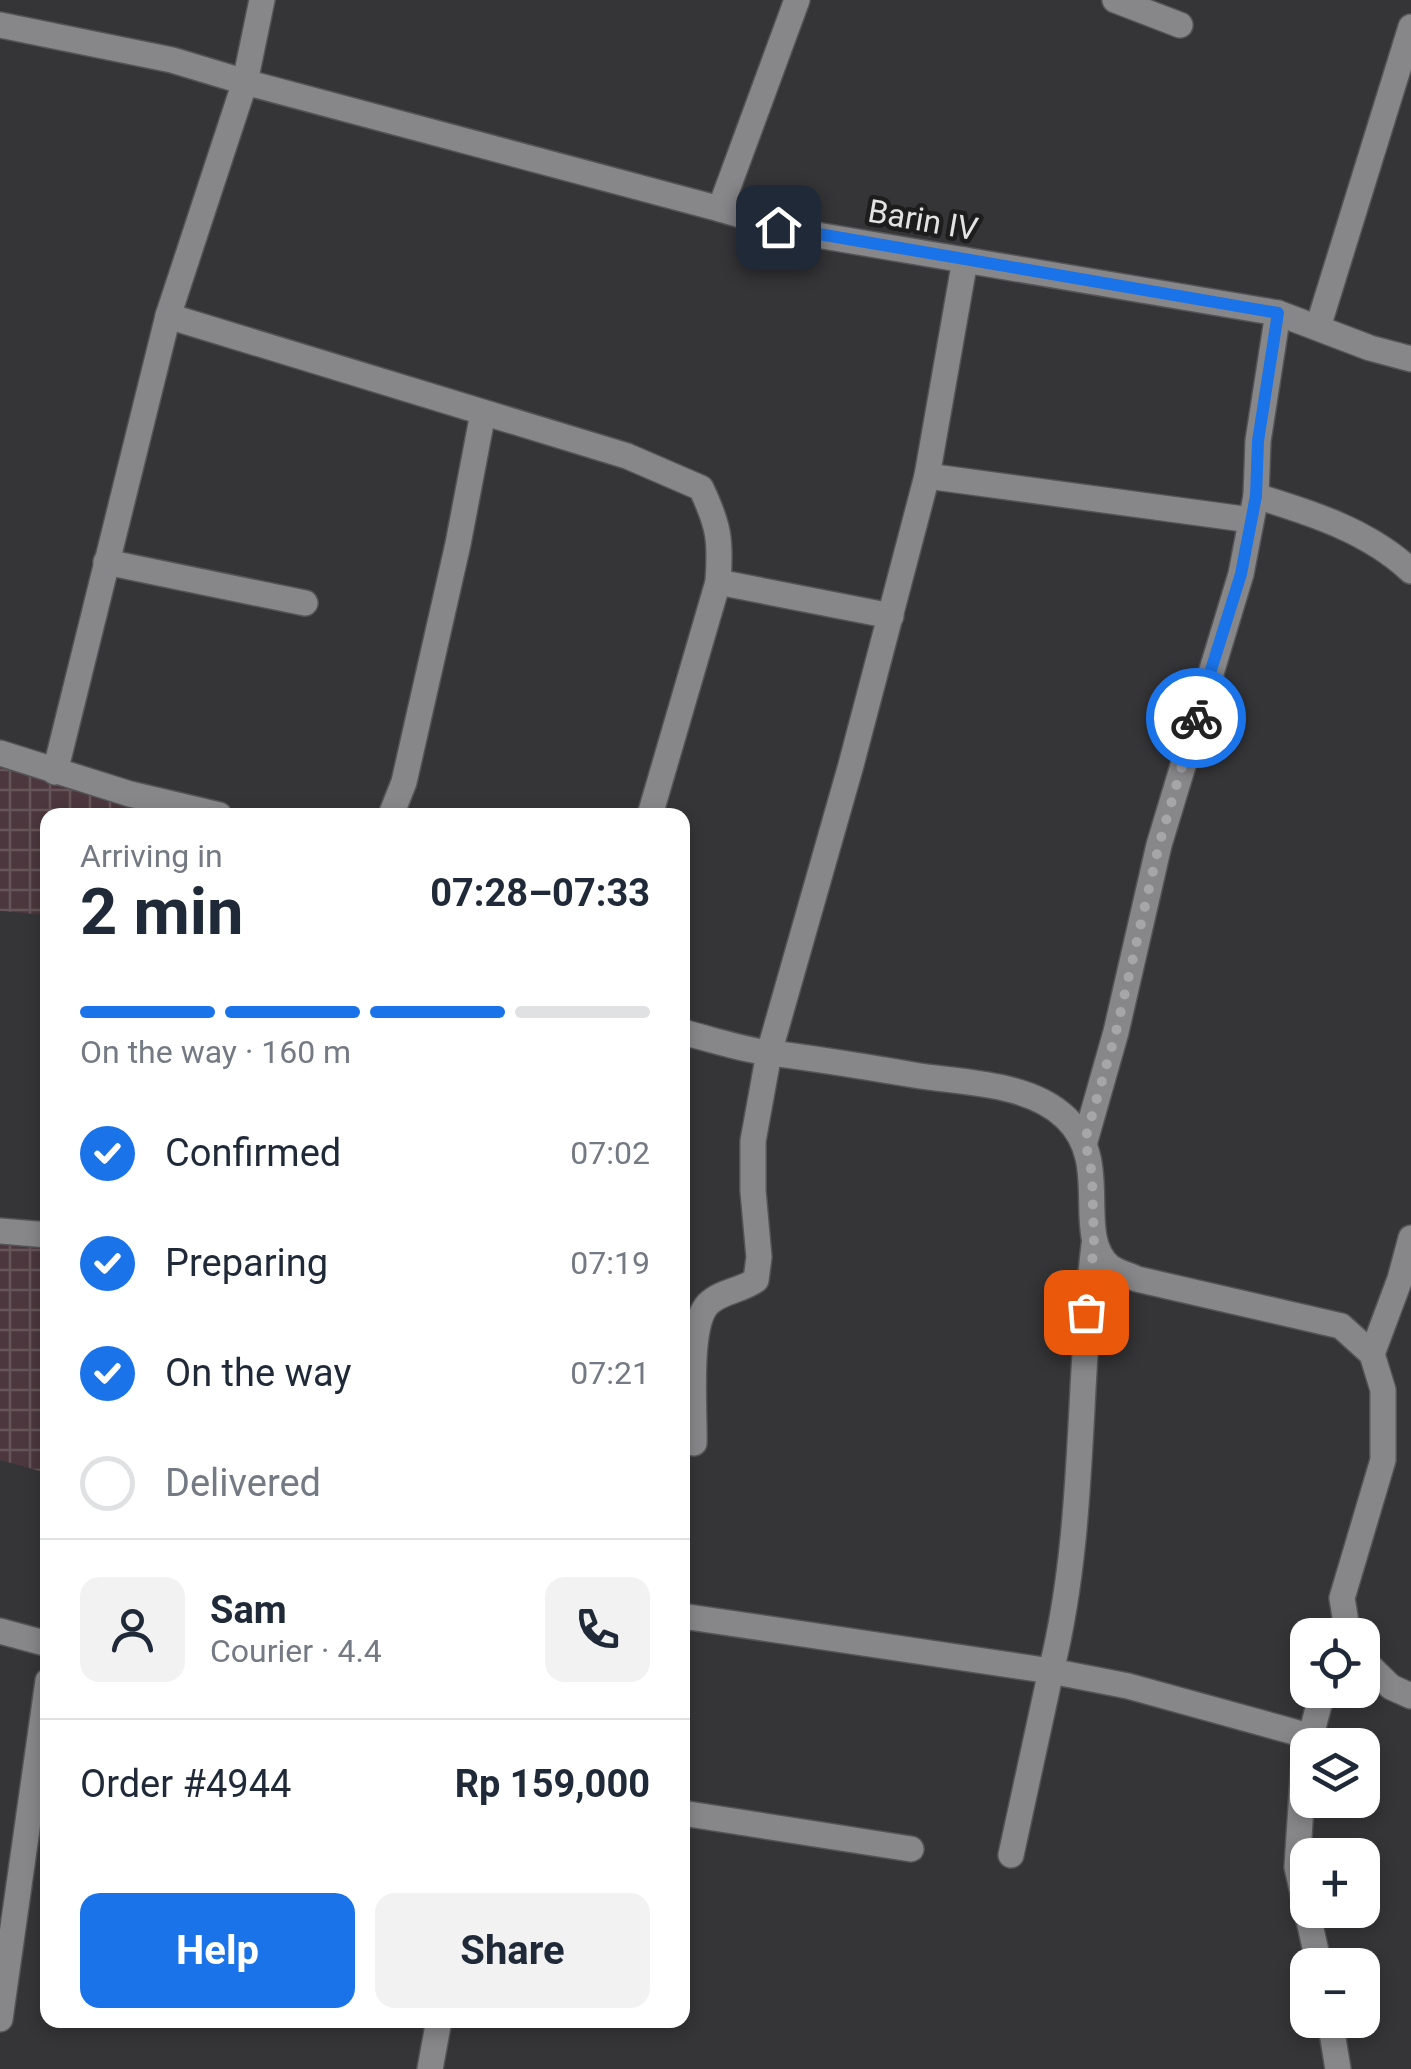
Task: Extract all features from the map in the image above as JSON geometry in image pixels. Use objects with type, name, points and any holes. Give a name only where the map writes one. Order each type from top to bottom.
[{"type":"street","points":[[55,772],[168,316],[245,82],[262,0]]},
{"type":"street","points":[[720,209],[797,0]]},
{"type":"street","points":[[1115,0],[1180,25]]},
{"type":"street","name":"Barin IV","points":[[0,25],[172,60],[799,232],[1278,313],[1370,348],[1411,359]]},
{"type":"street","points":[[1318,326],[1403,78],[1411,27]]},
{"type":"street","points":[[694,1443],[696,1326],[707,1305],[756,1280],[759,1258],[752,1192],[753,1141],[769,1053],[927,476],[965,260]]},
{"type":"street","points":[[1010,1855],[1071,1570],[1086,1373],[1086,1312],[1094,1245],[1092,1174],[1085,1140],[1116,1032],[1159,845],[1241,574],[1278,313]]},
{"type":"street","points":[[168,316],[628,456],[701,488],[717,520],[718,582],[652,808]]},
{"type":"street","points":[[394,808],[404,782],[458,544],[483,413]]},
{"type":"street","points":[[927,476],[1309,512],[1361,536],[1410,566]]},
{"type":"street","points":[[106,562],[305,603]]},
{"type":"street","points":[[718,582],[890,616]]},
{"type":"street","points":[[0,753],[55,772],[192,808]]},
{"type":"street","points":[[690,1034],[769,1053],[1008,1091],[1034,1098],[1065,1116],[1085,1140]]},
{"type":"street","points":[[0,1231],[40,1234]]},
{"type":"street","points":[[1372,1354],[1411,1238]]},
{"type":"street","points":[[1094,1245],[1110,1267],[1137,1279],[1341,1326],[1372,1354],[1383,1390],[1383,1460],[1342,1598],[1344,1618]]},
{"type":"street","points":[[690,1617],[1051,1670],[1128,1686],[1290,1731]]},
{"type":"street","points":[[0,1631],[40,1642]]},
{"type":"street","points":[[1380,1676],[1391,1687],[1411,1696]]},
{"type":"street","points":[[0,2019],[40,1770]]},
{"type":"street","points":[[690,1815],[911,1848]]},
{"type":"street","points":[[1301,1818],[1298,1867],[1315,1948]]},
{"type":"street","points":[[430,2069],[437,2028]]},
{"type":"street","points":[[1333,2038],[1338,2069]]},
{"type":"shaded area","points":[[0,755],[201,808],[40,808],[40,914],[0,911]]},
{"type":"shaded area","points":[[0,1226],[40,1229],[40,1471],[0,1460]]},
{"type":"way so far","points":[[1086,1312],[1094,1245],[1092,1174],[1085,1140],[1116,1032],[1159,845],[1196,718]]},
{"type":"route","points":[[778,227],[1278,313],[1258,441],[1256,496],[1241,574],[1196,718]]}]
